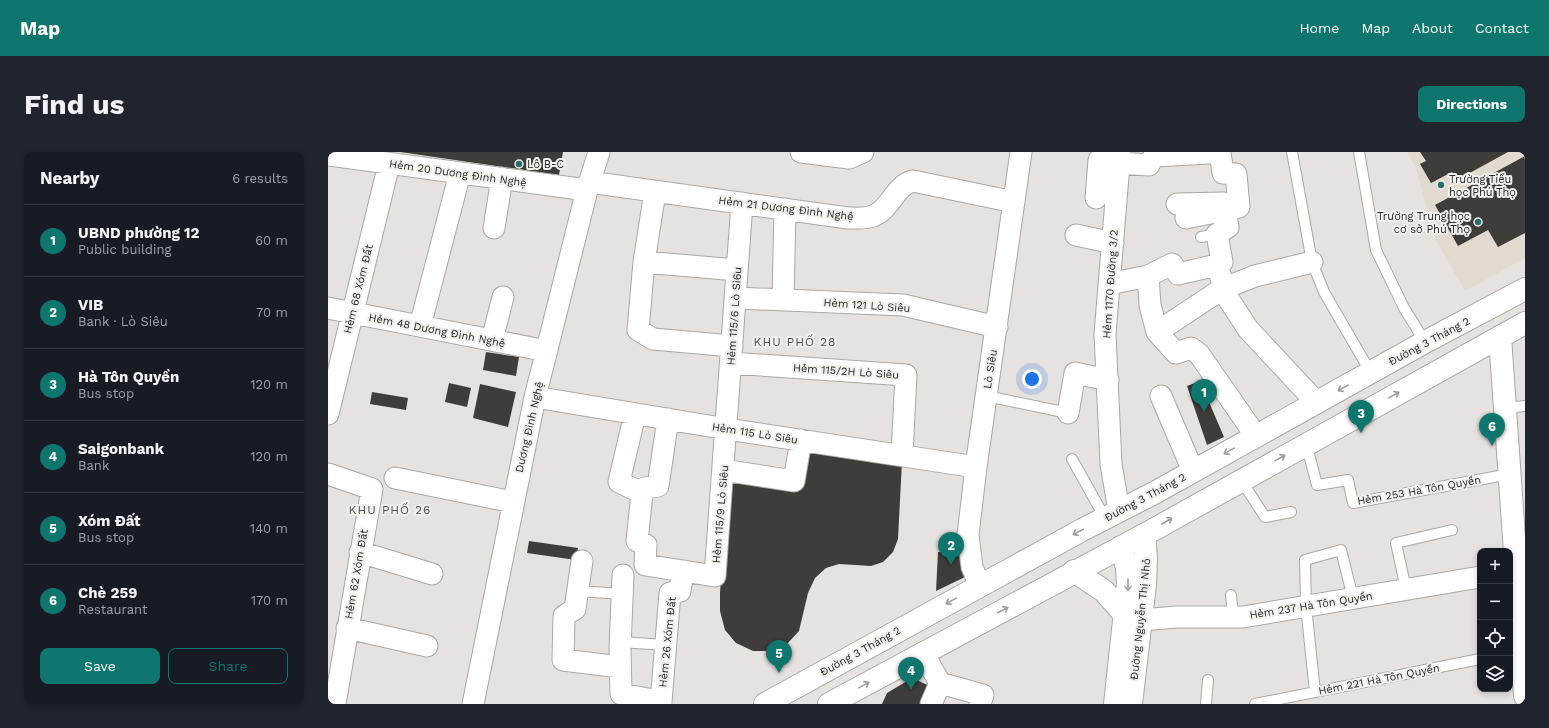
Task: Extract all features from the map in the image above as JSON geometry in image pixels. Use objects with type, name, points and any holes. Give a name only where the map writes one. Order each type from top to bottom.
[{"type":"main road","name":"Đường 3 Tháng 2","points":[[765,704],[1317,403],[1425,342],[1525,289]]},
{"type":"main road","points":[[1486,310],[1500,337],[1515,407],[1510,474],[1519,523],[1513,572],[1519,652],[1525,696]]},
{"type":"main road","points":[[830,704],[1074,571],[1144,535],[1306,443],[1525,323]]},
{"type":"main road","points":[[1118,512],[1144,535]]},
{"type":"main road","name":"Đường Nguyễn Thị Nhỏ","points":[[1118,512],[1120,547],[1127,568],[1133,617],[1131,704]]},
{"type":"main road","name":"Đường Nguyễn Thị Nhỏ","points":[[1115,704],[1146,557],[1144,535]]},
{"type":"main road","points":[[1074,571],[1104,591],[1133,617]]},
{"type":"street","name":"Dương Đình Nghệ","points":[[473,704],[535,397],[588,186],[599,152]]},
{"type":"street","points":[[801,152],[849,158],[863,152]]},
{"type":"street","name":"Lò Siêu","points":[[980,586],[972,567],[968,535],[976,467],[1021,152]]},
{"type":"street","points":[[1096,198],[1099,160],[1120,158],[1149,165],[1154,156],[1220,153],[1223,173],[1236,174],[1240,207],[1225,210],[1182,211]]},
{"type":"street","name":"Hẻm 20 Dương Đình Nghệ","points":[[328,155],[460,173],[588,186]]},
{"type":"street","name":"Hẻm 1170 Đường 3/2","points":[[1118,512],[1111,464],[1105,334],[1120,158]]},
{"type":"street","name":"Hẻm 68 Xóm Đất","points":[[328,414],[389,164]]},
{"type":"street","points":[[420,326],[460,173]]},
{"type":"street","points":[[494,228],[502,178]]},
{"type":"street","name":"Hẻm 21 Dương Đình Nghệ","points":[[588,186],[655,192],[848,218],[873,217],[883,210],[906,183],[913,181],[1014,202]]},
{"type":"street","points":[[655,192],[644,262],[638,330],[653,339],[732,355]]},
{"type":"street","name":"Hẻm 115/6 Lò Si6u","points":[[727,429],[742,203]]},
{"type":"street","points":[[784,300],[785,209]]},
{"type":"street","points":[[1225,210],[1228,227],[1209,236],[1222,262],[1223,272],[1248,329],[1317,403]]},
{"type":"street","points":[[1076,234],[1113,243]]},
{"type":"street","points":[[644,262],[737,270]]},
{"type":"street","points":[[1109,284],[1148,276],[1172,264],[1178,274],[1223,272],[1255,276],[1312,262]]},
{"type":"street","points":[[1157,332],[1223,272]]},
{"type":"street","points":[[1148,276],[1150,305],[1157,332],[1176,353],[1191,348],[1199,354],[1256,436]]},
{"type":"street","points":[[492,340],[503,297]]},
{"type":"street","name":"Hẻm 121 Lò Siêu","points":[[736,298],[903,305],[997,327]]},
{"type":"street","name":"Hẻm 48 Dương Đình Nghệ","points":[[328,308],[546,351]]},
{"type":"street","name":"Hẻm 115/2H Lò Siêu","points":[[732,355],[906,375],[902,454]]},
{"type":"street","points":[[1068,413],[1075,373],[1108,380]]},
{"type":"street","points":[[1161,396],[1193,471]]},
{"type":"street","name":"Hẻm 115 Lò Siêu","points":[[535,397],[727,429],[902,454],[976,467]]},
{"type":"street","points":[[635,414],[619,482],[642,493],[646,488],[658,486],[668,419]]},
{"type":"street","name":"Hẻm 115/9 Lò Siêu","points":[[642,493],[638,541],[646,545],[645,566],[715,576],[727,429]]},
{"type":"street","points":[[723,470],[794,481],[801,440]]},
{"type":"street","name":"Hẻm 62 Xóm Đất","points":[[328,474],[372,489],[346,628],[335,704]]},
{"type":"street","points":[[395,478],[513,502]]},
{"type":"street","points":[[360,552],[432,574]]},
{"type":"street","points":[[582,561],[579,591],[575,609],[564,616],[562,660],[620,667]]},
{"type":"street","name":"Hẻm 26 Xóm Đất","points":[[647,701],[661,702],[670,592],[680,591],[683,571]]},
{"type":"street","name":"Hẻm 237 Hà Tôn Quyền","points":[[1133,617],[1233,617],[1477,577]]},
{"type":"street","points":[[623,584],[620,642],[621,694],[647,701]]},
{"type":"street","points":[[346,628],[427,646]]},
{"type":"street","points":[[923,653],[940,683],[983,695],[980,704]]},
{"type":"street","points":[[931,704],[940,683]]},
{"type":"lane","points":[[1292,152],[1312,262],[1324,292],[1371,373]]},
{"type":"lane","points":[[1359,152],[1376,250],[1404,308],[1425,342]]},
{"type":"lane","points":[[986,396],[1068,413]]},
{"type":"lane","name":"Hẻm 253 Hà Tôn Quyền","points":[[1306,443],[1317,485],[1348,480],[1353,503],[1510,474]]},
{"type":"lane","points":[[1072,459],[1118,512]]},
{"type":"lane","points":[[1241,480],[1265,517],[1291,512]]},
{"type":"lane","points":[[1406,589],[1396,543],[1452,530]]},
{"type":"lane","points":[[1315,692],[1306,606],[1305,560],[1342,550],[1352,598]]},
{"type":"lane","points":[[579,591],[623,584]]},
{"type":"lane","points":[[1232,595],[1233,617]]},
{"type":"lane","points":[[620,642],[666,645]]},
{"type":"lane","name":"Hẻm 221 Hà Tôn Quyền","points":[[1256,704],[1477,660]]},
{"type":"lane","points":[[1206,704],[1208,680]]},
{"type":"shaded area","name":"Trường Trung học cơ sở Phú Thọ","points":[[1407,152],[1525,152],[1525,258],[1465,291],[1437,242],[1415,166]]},
{"type":"building","name":"Lô B-C","points":[[400,152],[563,152],[559,175]]},
{"type":"building","points":[[1420,152],[1508,152],[1457,180],[1452,172],[1431,183],[1420,164],[1426,161]]},
{"type":"building","points":[[1525,156],[1525,233],[1498,247],[1488,230],[1458,246],[1435,205]]},
{"type":"building","points":[[486,352],[519,357],[516,376],[483,370]]},
{"type":"building","points":[[1200,381],[1224,437],[1207,445],[1187,386]]},
{"type":"building","points":[[449,383],[471,388],[467,407],[445,402]]},
{"type":"building","points":[[480,384],[516,392],[508,427],[473,418]]},
{"type":"building","points":[[372,392],[408,398],[406,410],[370,404]]},
{"type":"building","points":[[801,450],[902,461],[898,539],[893,552],[883,562],[871,566],[839,564],[826,568],[815,578],[808,593],[799,631],[787,644],[772,651],[753,651],[736,643],[725,630],[720,611],[728,475],[797,485]]},
{"type":"building","points":[[529,541],[578,548],[576,560],[527,553]]},
{"type":"building","points":[[938,552],[966,553],[965,577],[936,591]]},
{"type":"building","points":[[912,678],[932,687],[924,704],[882,704],[887,693]]},
{"type":"place","name":"Lô B-C","points":[[519,164]]},
{"type":"place","name":"Trường Tiểu học Phú Thọ","points":[[1441,185]]},
{"type":"place","name":"Trường Trung học cơ sở Phú Thọ","points":[[1478,222]]},
{"type":"place","name":"UBND phường 12","points":[[1204,412]]},
{"type":"place","name":"Hà Tôn Quyền","points":[[1361,433]]},
{"type":"place","name":"Chè 259","points":[[1492,446]]},
{"type":"place","name":"VIB","points":[[951,565]]},
{"type":"place","name":"Xóm Đất","points":[[779,673]]},
{"type":"place","name":"Saigonbank","points":[[911,690]]},
{"type":"district","name":"KHU PHỐ 28","points":[[795,342]]},
{"type":"district","name":"KHU PHỐ 26","points":[[390,510]]}]
